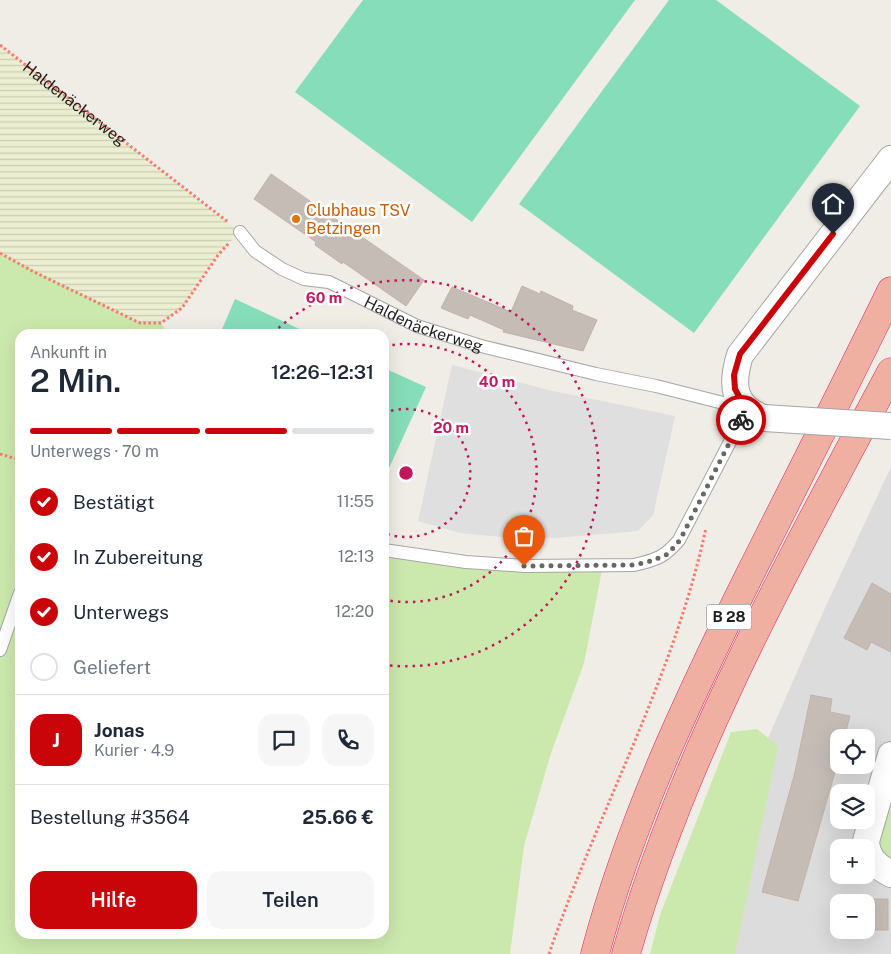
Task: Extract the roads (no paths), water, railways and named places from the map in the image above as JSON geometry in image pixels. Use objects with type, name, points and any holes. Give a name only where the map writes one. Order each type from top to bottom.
[{"type":"highway","name":"B 28","points":[[595,954],[620,870],[674,733],[891,291]]},
{"type":"highway","name":"B 28","points":[[626,954],[656,860],[698,755],[797,548],[891,372]]},
{"type":"street","points":[[756,413],[735,389],[734,375],[740,354],[891,159]]},
{"type":"street","name":"Haldenäckerweg","points":[[756,413],[891,426]]},
{"type":"street","points":[[891,755],[866,840],[867,851],[874,862],[891,874]]},
{"type":"lane","name":"Haldenäckerweg","points":[[240,232],[255,251],[282,269],[304,279],[329,282],[417,326],[481,346],[596,374],[656,386],[756,413]]},
{"type":"lane","points":[[389,551],[466,562],[524,566],[634,565],[651,561],[668,554],[680,540],[756,413]]},
{"type":"lane","points":[[0,650],[15,607]]},
{"type":"place","name":"Clubhaus TSV Betzingen","points":[[296,219]]}]
